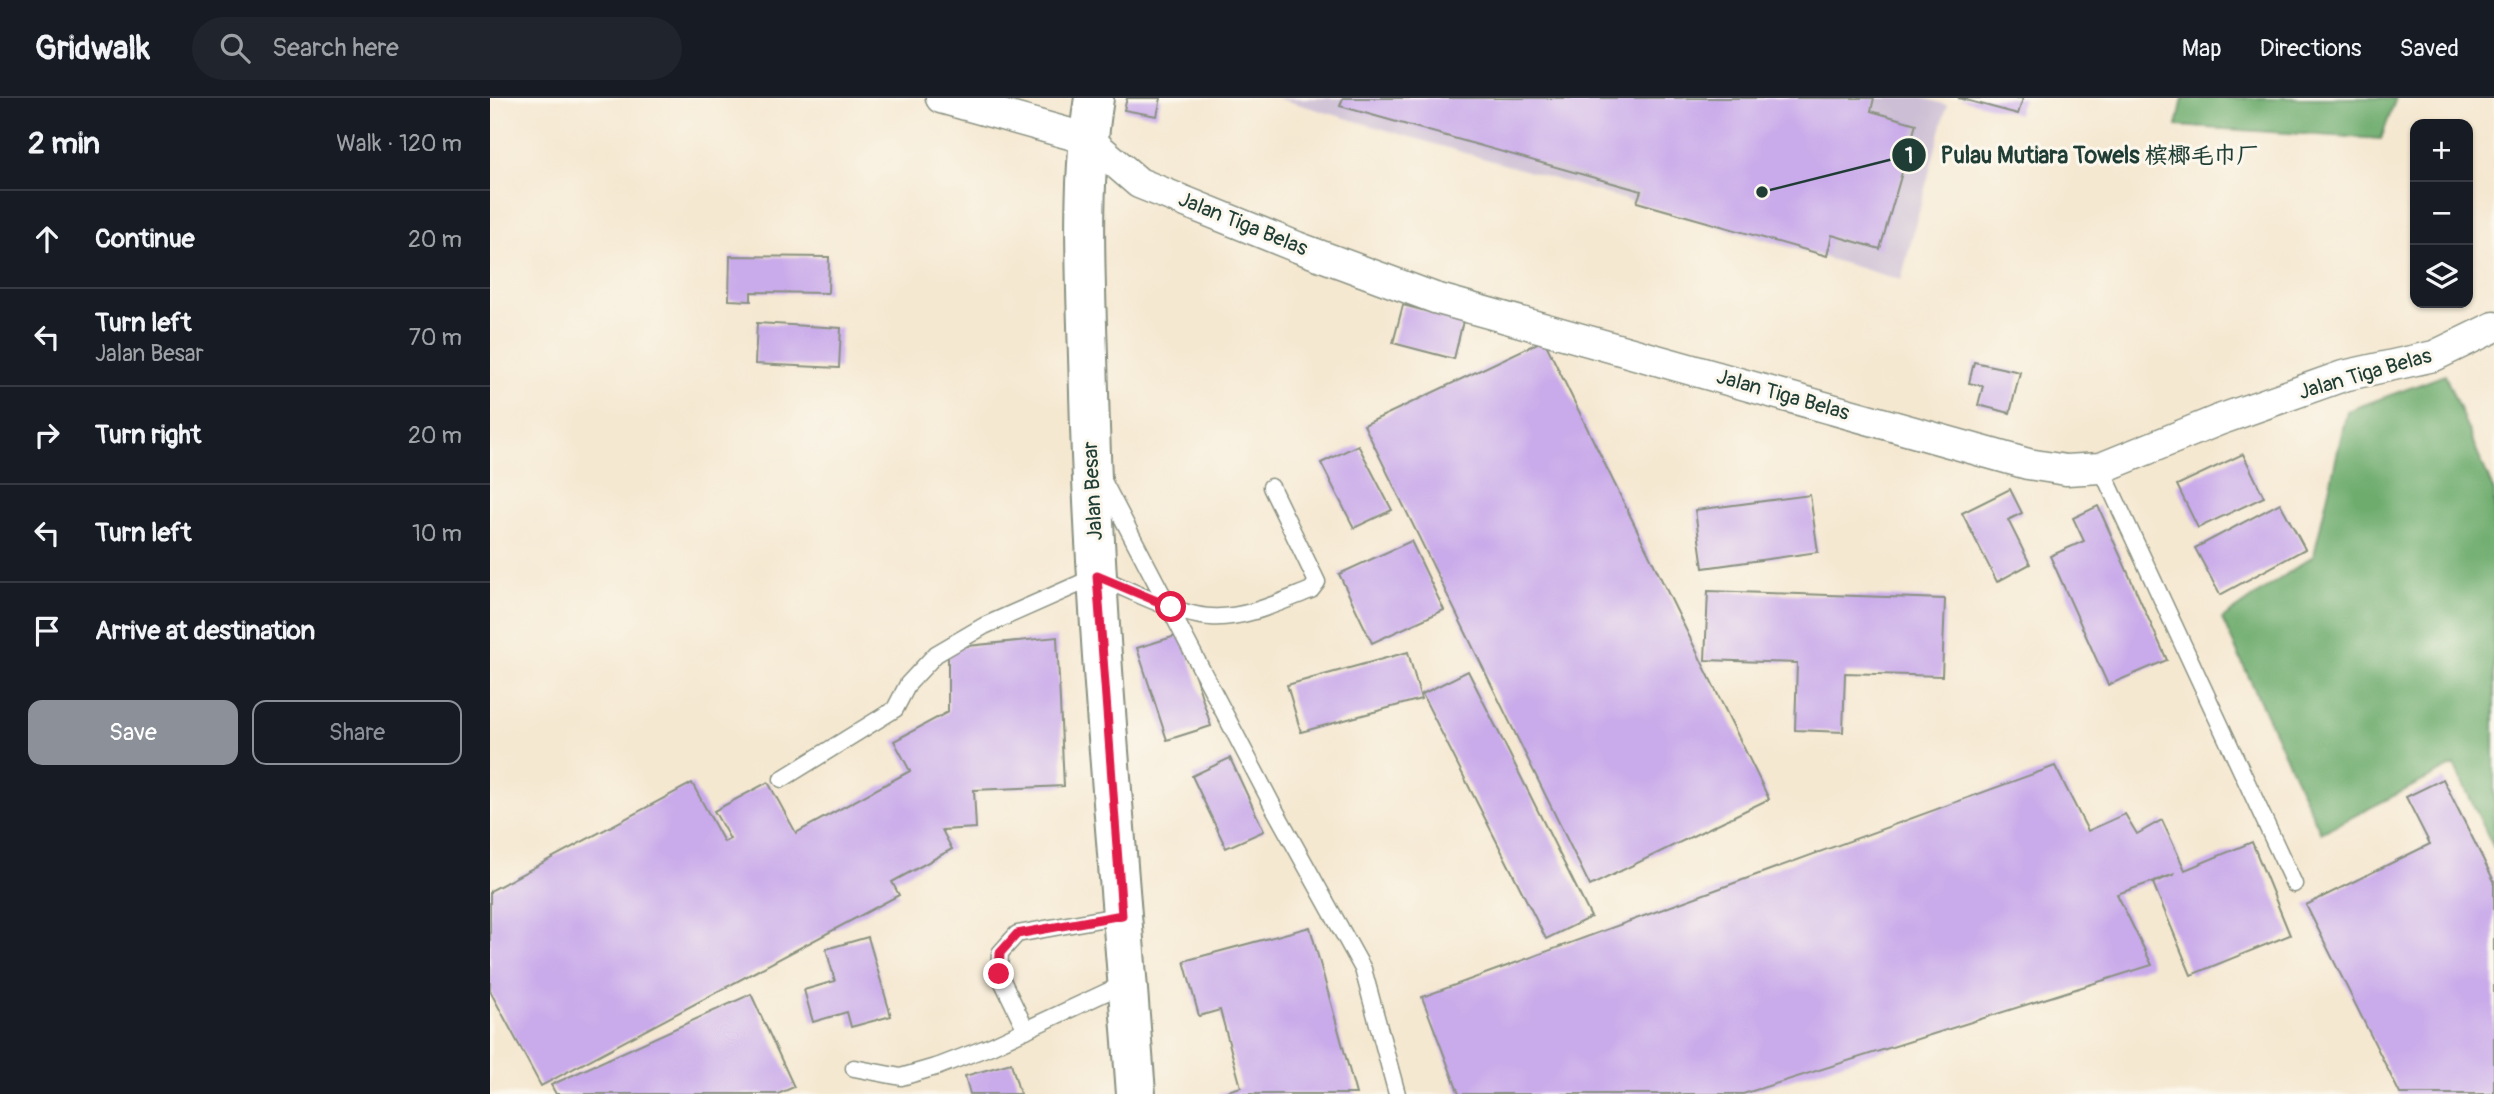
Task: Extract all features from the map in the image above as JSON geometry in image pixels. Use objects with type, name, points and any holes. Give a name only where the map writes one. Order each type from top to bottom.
[{"type":"main road","name":"Jalan Besar","points":[[1094,98],[1088,139],[1086,278],[1091,458],[1097,576],[1136,1094]]},
{"type":"street","points":[[941,98],[1088,139]]},
{"type":"street","name":"Jalan Tiga Belas","points":[[1088,139],[1139,183],[1297,247],[1435,298],[2028,464],[2066,470],[2101,468],[2219,420],[2343,376],[2434,356],[2494,327]]},
{"type":"lane","points":[[1091,458],[1275,810],[1363,969],[1397,1094]]},
{"type":"lane","points":[[2101,468],[2294,884]]},
{"type":"lane","points":[[782,779],[895,709],[908,684],[936,654],[984,626],[1097,576],[1171,607],[1210,617],[1253,612],[1311,590],[1317,582],[1271,486]]},
{"type":"lane","points":[[1026,1030],[999,974],[1000,953],[1017,934],[1122,915]]},
{"type":"lane","points":[[854,1068],[901,1077],[939,1066],[1026,1030],[1128,982]]},
{"type":"shaded area","points":[[1277,98],[1923,98],[1947,105],[1901,280]]},
{"type":"green space","points":[[2183,98],[2396,98],[2381,139],[2177,126]]},
{"type":"green space","points":[[2445,375],[2494,492],[2494,848],[2454,765],[2321,833],[2222,619],[2314,555],[2347,411]]},
{"type":"building","points":[[1127,98],[1161,98],[1157,116],[1124,110]]},
{"type":"building","points":[[1343,98],[1874,98],[1871,111],[1916,124],[1880,249],[1832,235],[1827,256],[1637,202],[1641,191],[1340,106]]},
{"type":"building","points":[[1958,98],[2023,98],[2018,114]]},
{"type":"building","points":[[730,256],[829,257],[828,293],[751,292],[751,301],[729,300]]},
{"type":"building","points":[[1403,305],[1463,321],[1454,359],[1393,343]]},
{"type":"building","points":[[757,323],[841,328],[839,368],[755,364]]},
{"type":"building","points":[[1544,340],[1769,799],[1590,886],[1364,425]]},
{"type":"building","points":[[1974,362],[2020,372],[2010,413],[1978,405],[1983,386],[1969,383]]},
{"type":"building","points":[[1358,445],[1392,510],[1354,528],[1321,463]]},
{"type":"building","points":[[2243,454],[2264,497],[2198,528],[2177,485]]},
{"type":"building","points":[[2010,489],[2022,513],[2008,520],[2030,564],[1997,582],[1962,513]]},
{"type":"building","points":[[1810,495],[1818,552],[1703,568],[1695,510]]},
{"type":"building","points":[[2280,503],[2305,549],[2220,595],[2195,548]]},
{"type":"building","points":[[2098,506],[2167,660],[2108,685],[2050,556],[2084,541],[2073,518]]},
{"type":"building","points":[[1411,541],[1444,610],[1372,643],[1339,574]]},
{"type":"building","points":[[1708,591],[1945,599],[1942,676],[1845,673],[1843,732],[1795,730],[1797,663],[1705,660]]},
{"type":"building","points":[[1182,634],[1211,726],[1167,740],[1137,648]]},
{"type":"building","points":[[1057,637],[1064,786],[974,790],[976,828],[942,830],[952,849],[892,882],[899,895],[541,1086],[490,991],[490,891],[692,783],[724,842],[730,839],[714,811],[768,782],[796,833],[910,771],[894,741],[948,712],[948,648]]},
{"type":"building","points":[[1408,652],[1421,699],[1301,732],[1287,685]]},
{"type":"building","points":[[1468,671],[1591,917],[1546,939],[1422,694]]},
{"type":"building","points":[[1230,758],[1264,831],[1226,848],[1192,776]]},
{"type":"building","points":[[2055,766],[2088,831],[2125,814],[2137,834],[2162,820],[2185,870],[2252,842],[2290,935],[2191,975],[2153,883],[2175,874],[2117,894],[2152,965],[1743,1094],[1459,1094],[1422,997]]},
{"type":"building","points":[[2443,779],[2494,881],[2494,1094],[2400,1094],[2306,905],[2430,844],[2406,797]]},
{"type":"building","points":[[1310,927],[1356,1094],[1217,1094],[1241,1087],[1220,1010],[1199,1016],[1184,961]]},
{"type":"building","points":[[868,937],[891,1016],[851,1027],[847,1012],[813,1022],[804,990],[835,981],[826,949]]},
{"type":"building","points":[[751,994],[794,1087],[778,1094],[556,1094],[551,1085]]},
{"type":"building","points":[[1011,1063],[1020,1094],[970,1094],[965,1076]]},
{"type":"place","name":"Pulau Mutiara Towels 槟榔毛巾厂","points":[[1762,192]]},
{"type":"route","points":[[999,974],[1000,953],[1017,934],[1122,915],[1097,576],[1171,607]]}]
